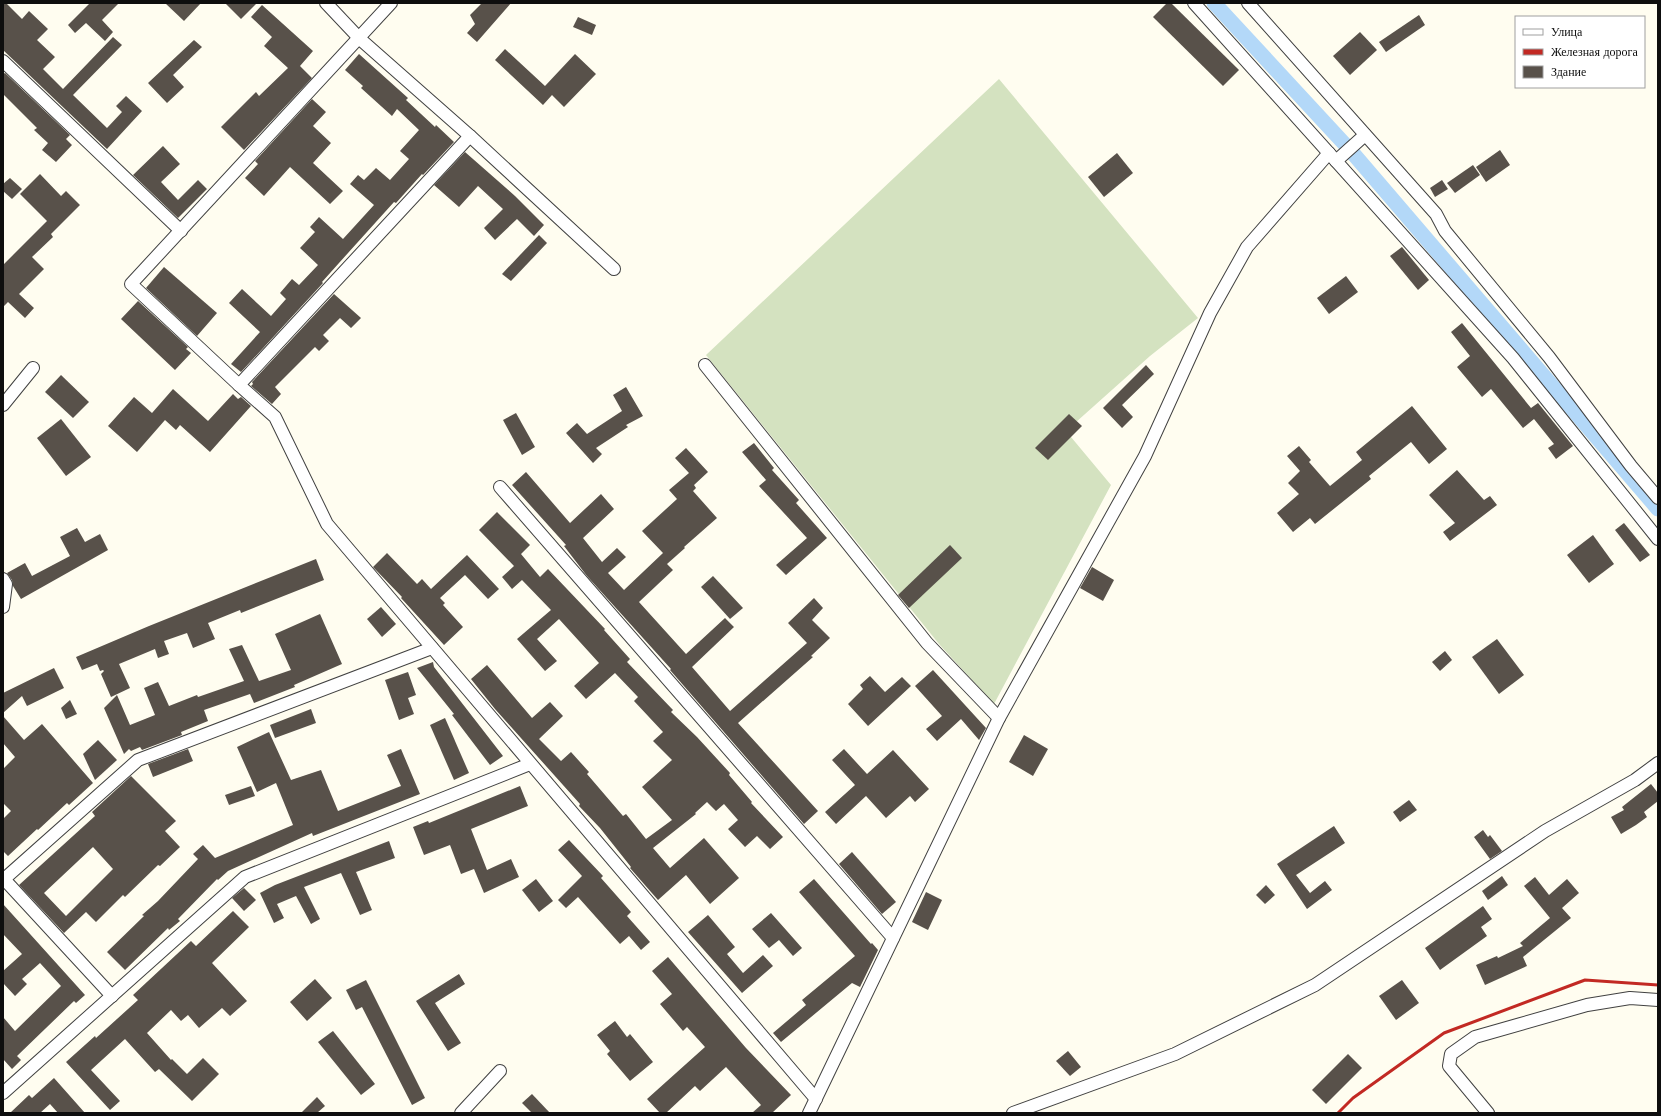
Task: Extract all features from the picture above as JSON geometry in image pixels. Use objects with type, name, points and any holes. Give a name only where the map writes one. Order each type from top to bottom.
[{"type":"street","points":[[326,3],[360,38],[470,136],[614,269]]},
{"type":"street","points":[[391,3],[131,284],[239,386],[275,417],[326,524],[816,1099]]},
{"type":"street","points":[[1194,3],[1513,358],[1658,539]]},
{"type":"street","points":[[1248,3],[1436,214],[1445,230],[1549,357],[1586,404],[1631,466],[1658,498]]},
{"type":"street","points":[[3,61],[181,231]]},
{"type":"street","points":[[809,1113],[999,718],[1145,456],[1210,313],[1247,247],[1332,157],[1365,135]]},
{"type":"street","points":[[239,386],[470,136]]},
{"type":"street","points":[[705,365],[927,643],[999,718]]},
{"type":"street","points":[[3,405],[33,368]]},
{"type":"street","points":[[500,487],[893,938]]},
{"type":"street","points":[[3,579],[6,584],[3,608]]},
{"type":"street","points":[[112,996],[3,879],[138,760],[432,648]]},
{"type":"street","points":[[1012,1113],[1175,1054],[1315,985],[1545,831],[1635,780],[1658,763]]},
{"type":"street","points":[[3,1093],[245,877],[530,764]]},
{"type":"street","points":[[1488,1113],[1448,1066],[1451,1054],[1476,1037],[1587,1005],[1630,998],[1658,1000]]},
{"type":"street","points":[[461,1113],[500,1072]]},
{"type":"green space","points":[[999,79],[1198,318],[1150,356],[1066,431],[1111,485],[994,704],[939,644],[706,355]]},
{"type":"building","points":[[3,3],[6,3],[22,19],[29,11],[48,29],[37,40],[55,57],[43,69],[63,89],[113,37],[122,45],[73,95],[107,128],[122,112],[116,106],[126,96],[142,111],[107,149],[3,50]]},
{"type":"building","points":[[90,3],[119,3],[102,20],[113,32],[105,41],[86,23],[75,33],[68,25]]},
{"type":"building","points":[[165,3],[201,3],[184,21]]},
{"type":"building","points":[[225,3],[257,3],[241,19]]},
{"type":"building","points":[[482,3],[511,3],[477,42],[467,33],[475,24],[470,15]]},
{"type":"building","points":[[1167,3],[1171,3],[1239,70],[1223,86],[1153,17]]},
{"type":"building","points":[[262,5],[313,51],[300,66],[312,78],[244,150],[221,127],[256,92],[259,96],[288,68],[264,46],[272,37],[251,17]]},
{"type":"building","points":[[1419,15],[1425,25],[1386,52],[1379,42]]},
{"type":"building","points":[[578,17],[596,25],[592,35],[573,27]]},
{"type":"building","points":[[1360,32],[1377,50],[1350,75],[1333,56]]},
{"type":"building","points":[[194,40],[202,47],[173,75],[184,87],[167,103],[148,83]]},
{"type":"building","points":[[505,49],[545,86],[575,54],[596,74],[564,107],[552,95],[543,105],[495,60]]},
{"type":"building","points":[[359,54],[408,98],[406,100],[435,127],[436,125],[454,142],[396,203],[394,202],[322,282],[323,283],[241,372],[231,364],[260,332],[229,303],[242,289],[271,316],[286,299],[280,293],[292,279],[299,285],[318,265],[300,248],[315,232],[310,227],[319,217],[343,239],[374,205],[350,184],[358,175],[364,180],[376,168],[390,180],[409,159],[400,151],[419,130],[397,109],[392,116],[361,88],[363,86],[345,70]]},
{"type":"building","points":[[5,73],[70,135],[66,139],[72,145],[56,162],[42,150],[48,143],[34,130],[37,128],[3,94],[3,74]]},
{"type":"building","points":[[312,99],[326,112],[313,126],[331,143],[313,163],[343,191],[330,204],[290,167],[264,196],[245,178],[258,164],[255,161]]},
{"type":"building","points":[[163,146],[180,164],[161,182],[178,200],[198,180],[207,189],[178,218],[133,175]]},
{"type":"building","points":[[1500,150],[1510,165],[1486,182],[1476,167]]},
{"type":"building","points":[[465,152],[515,196],[544,225],[534,236],[517,219],[495,240],[484,228],[503,209],[478,186],[459,207],[434,185]]},
{"type":"building","points":[[1117,153],[1133,173],[1104,197],[1088,177]]},
{"type":"building","points":[[1473,165],[1480,175],[1455,193],[1447,183]]},
{"type":"building","points":[[40,174],[61,196],[66,191],[80,205],[51,234],[53,237],[32,257],[44,269],[19,294],[34,308],[25,318],[8,302],[3,307],[3,265],[47,221],[20,194]]},
{"type":"building","points":[[10,178],[22,189],[12,199],[3,191],[3,184]]},
{"type":"building","points":[[1442,180],[1448,189],[1435,197],[1430,188]]},
{"type":"building","points":[[539,235],[547,243],[511,281],[502,274]]},
{"type":"building","points":[[1402,247],[1429,280],[1418,290],[1390,256]]},
{"type":"building","points":[[164,267],[217,313],[197,336],[146,288]]},
{"type":"building","points":[[1346,276],[1358,292],[1329,314],[1317,298]]},
{"type":"building","points":[[334,294],[361,318],[351,328],[340,318],[323,335],[329,341],[319,351],[315,347],[275,387],[281,394],[272,404],[251,386],[253,384],[252,382]]},
{"type":"building","points":[[138,301],[188,347],[186,349],[191,353],[175,370],[121,319]]},
{"type":"building","points":[[1462,323],[1531,408],[1538,403],[1573,446],[1556,459],[1548,448],[1554,444],[1534,419],[1523,428],[1491,389],[1482,397],[1457,367],[1470,356],[1451,332]]},
{"type":"building","points":[[1146,365],[1154,374],[1122,405],[1133,417],[1122,428],[1103,408]]},
{"type":"building","points":[[61,375],[89,402],[73,418],[45,392]]},
{"type":"building","points":[[626,387],[643,416],[626,425],[628,427],[596,448],[602,454],[593,463],[566,433],[577,423],[587,434],[622,411],[613,395]]},
{"type":"building","points":[[173,389],[208,421],[233,394],[238,399],[241,397],[251,406],[210,452],[180,425],[176,430],[165,420],[137,452],[108,426],[134,397],[152,413]]},
{"type":"building","points":[[1412,406],[1447,449],[1429,464],[1411,442],[1369,476],[1371,479],[1315,524],[1310,518],[1293,532],[1277,513],[1299,494],[1288,483],[1300,471],[1287,456],[1299,446],[1311,460],[1309,462],[1330,486],[1362,460],[1356,452]]},
{"type":"building","points":[[516,413],[535,447],[522,455],[503,420]]},
{"type":"building","points":[[1069,414],[1082,426],[1048,460],[1035,448]]},
{"type":"building","points":[[61,419],[91,457],[66,476],[37,438]]},
{"type":"building","points":[[754,443],[774,468],[772,470],[799,500],[796,503],[827,538],[786,575],[776,565],[807,538],[759,486],[766,480],[742,452]]},
{"type":"building","points":[[686,448],[708,472],[694,485],[696,488],[693,491],[717,518],[667,564],[673,570],[639,602],[686,654],[725,618],[734,627],[692,667],[730,711],[807,643],[788,623],[814,598],[823,608],[812,620],[830,638],[811,656],[813,657],[738,723],[818,811],[804,824],[670,670],[671,669],[587,576],[564,546],[566,545],[512,485],[526,472],[570,523],[601,494],[614,509],[583,538],[602,562],[617,548],[626,557],[608,573],[624,590],[663,553],[642,531],[677,499],[669,490],[689,473],[675,458]]},
{"type":"building","points":[[1457,470],[1484,500],[1490,496],[1497,505],[1450,541],[1443,532],[1455,523],[1429,495]]},
{"type":"building","points":[[497,512],[530,545],[521,554],[540,577],[548,569],[605,629],[604,630],[630,659],[627,662],[673,710],[671,712],[697,737],[730,773],[729,775],[752,802],[751,803],[783,837],[770,849],[757,836],[745,847],[728,829],[738,820],[724,804],[716,811],[707,802],[695,813],[696,814],[653,848],[670,868],[704,838],[739,878],[710,904],[686,875],[658,900],[630,868],[631,867],[600,828],[579,806],[580,804],[495,709],[471,679],[487,665],[532,718],[550,702],[563,716],[539,739],[561,761],[571,752],[589,772],[587,774],[623,816],[626,814],[646,839],[672,820],[642,787],[672,760],[653,741],[663,732],[634,701],[638,697],[615,673],[586,699],[574,686],[599,663],[559,619],[537,639],[557,661],[545,671],[517,639],[551,610],[522,580],[512,589],[502,577],[514,566],[479,530]]},
{"type":"building","points":[[1624,523],[1650,555],[1640,562],[1615,530]]},
{"type":"building","points":[[77,528],[85,542],[100,534],[108,550],[21,599],[7,573],[25,563],[32,576],[70,556],[60,537]]},
{"type":"building","points":[[1593,535],[1614,564],[1589,583],[1567,555]]},
{"type":"building","points":[[950,545],[962,558],[909,608],[898,595]]},
{"type":"building","points":[[387,553],[417,584],[422,579],[431,589],[467,555],[499,589],[488,599],[465,575],[440,598],[445,603],[443,605],[463,627],[444,645],[401,598],[402,597],[373,567]]},
{"type":"building","points":[[316,559],[324,580],[241,613],[240,610],[208,623],[215,639],[193,648],[187,633],[164,641],[169,654],[158,658],[155,649],[119,664],[130,688],[111,697],[101,674],[104,671],[100,671],[97,664],[82,670],[76,657],[149,626]]},
{"type":"building","points":[[1092,567],[1114,580],[1103,601],[1080,588]]},
{"type":"building","points":[[713,576],[743,608],[730,619],[701,587]]},
{"type":"building","points":[[381,607],[396,624],[382,637],[367,619]]},
{"type":"building","points":[[320,614],[342,664],[294,685],[295,687],[254,703],[250,694],[204,710],[208,721],[181,732],[182,735],[142,750],[140,747],[131,751],[129,749],[124,754],[104,708],[117,695],[130,725],[155,715],[144,688],[158,682],[169,706],[197,695],[198,697],[244,681],[229,649],[242,645],[259,681],[291,670],[275,634]]},
{"type":"building","points":[[1497,639],[1524,675],[1499,694],[1472,657]]},
{"type":"building","points":[[1445,651],[1452,660],[1440,671],[1432,662]]},
{"type":"building","points":[[433,662],[434,667],[503,756],[490,765],[452,715],[454,714],[417,668]]},
{"type":"building","points":[[54,668],[64,688],[27,706],[22,696],[3,713],[3,693]]},
{"type":"building","points":[[933,670],[986,728],[979,740],[961,719],[937,741],[926,729],[942,716],[915,686]]},
{"type":"building","points":[[408,672],[416,695],[408,698],[414,714],[399,720],[385,680]]},
{"type":"building","points":[[870,676],[885,692],[902,677],[911,686],[868,726],[848,704],[863,689],[860,685]]},
{"type":"building","points":[[70,700],[77,714],[66,719],[61,708]]},
{"type":"building","points":[[311,709],[316,723],[275,738],[270,725]]},
{"type":"building","points":[[3,716],[24,740],[42,724],[93,783],[69,805],[67,803],[8,856],[3,851],[3,819],[11,811],[3,803],[3,769],[15,757],[3,743]]},
{"type":"building","points":[[445,718],[469,773],[454,780],[430,725]]},
{"type":"building","points":[[269,732],[291,780],[321,770],[338,811],[401,786],[387,755],[401,749],[420,794],[313,836],[312,833],[228,871],[218,880],[217,879],[178,919],[180,921],[169,930],[168,928],[125,970],[107,952],[144,916],[142,915],[158,901],[198,859],[193,854],[203,845],[215,858],[293,825],[276,783],[257,792],[237,747]]},
{"type":"building","points":[[1024,735],[1048,749],[1033,776],[1009,762]]},
{"type":"building","points":[[98,740],[117,760],[95,780],[83,754]]},
{"type":"building","points":[[188,749],[193,761],[153,777],[148,764]]},
{"type":"building","points":[[844,749],[867,774],[893,750],[929,789],[915,802],[910,796],[886,818],[866,796],[836,824],[825,812],[855,785],[832,760]]},
{"type":"building","points":[[131,776],[176,821],[165,831],[180,847],[160,866],[158,865],[125,897],[123,895],[96,922],[86,912],[64,933],[19,885],[95,816],[92,812]],"holes":[[[93,847],[113,869],[66,916],[44,893]]]},
{"type":"building","points":[[1651,784],[1658,793],[1658,801],[1644,812],[1647,817],[1621,834],[1611,817],[1624,810],[1622,807]]},
{"type":"building","points":[[251,786],[255,796],[229,805],[225,795]]},
{"type":"building","points":[[520,786],[528,806],[471,829],[487,870],[511,859],[519,877],[484,893],[474,869],[461,874],[450,845],[424,855],[413,827],[428,821],[429,823]]},
{"type":"building","points":[[1409,800],[1417,810],[1400,822],[1393,812]]},
{"type":"building","points":[[1334,826],[1345,843],[1296,875],[1310,893],[1325,881],[1332,890],[1307,909],[1277,864]]},
{"type":"building","points":[[1483,830],[1488,837],[1490,835],[1502,851],[1490,859],[1474,837]]},
{"type":"building","points":[[569,840],[603,876],[601,878],[631,912],[627,916],[650,942],[641,950],[629,936],[620,944],[578,897],[566,908],[558,900],[582,876],[558,850]]},
{"type":"building","points":[[389,841],[395,858],[356,872],[372,910],[360,915],[341,873],[304,887],[320,919],[311,924],[296,896],[277,904],[284,918],[274,923],[260,893],[275,885]]},
{"type":"building","points":[[852,852],[896,902],[882,914],[839,864]]},
{"type":"building","points":[[1502,876],[1508,885],[1488,900],[1482,891]]},
{"type":"building","points":[[1535,877],[1549,895],[1567,879],[1579,893],[1562,908],[1571,918],[1523,957],[1527,966],[1485,985],[1476,965],[1497,956],[1498,958],[1523,946],[1520,943],[1550,918],[1524,886]]},
{"type":"building","points":[[536,879],[553,901],[539,912],[522,890]]},
{"type":"building","points":[[814,879],[878,950],[860,987],[852,983],[781,1042],[773,1033],[806,1005],[802,1000],[855,956],[799,892]]},
{"type":"building","points":[[1266,885],[1275,895],[1265,904],[1256,895]]},
{"type":"building","points":[[244,888],[256,900],[244,911],[232,898]]},
{"type":"building","points":[[926,892],[942,900],[928,930],[912,922]]},
{"type":"building","points":[[3,904],[85,995],[76,1003],[74,1001],[17,1056],[21,1060],[12,1069],[3,1059],[3,1017],[15,1031],[61,986],[40,963],[22,979],[27,984],[15,996],[3,983],[3,971],[22,954],[3,934]]},
{"type":"building","points":[[1483,906],[1492,919],[1481,927],[1487,936],[1440,970],[1425,948]]},
{"type":"building","points":[[233,911],[249,927],[212,963],[247,1001],[230,1016],[222,1008],[199,1028],[188,1015],[181,1021],[171,1010],[147,1033],[171,1060],[172,1059],[187,1074],[203,1058],[219,1074],[192,1101],[159,1069],[155,1072],[125,1039],[91,1070],[120,1101],[110,1110],[66,1062],[95,1036],[96,1038],[138,1000],[133,995],[191,941],[196,946]]},
{"type":"building","points":[[771,913],[802,948],[793,956],[779,940],[769,948],[752,929]]},
{"type":"building","points":[[708,915],[735,947],[727,954],[743,973],[763,955],[773,966],[742,993],[688,932]]},
{"type":"building","points":[[668,957],[746,1048],[791,1095],[772,1113],[752,1113],[761,1105],[726,1067],[700,1091],[695,1086],[666,1113],[660,1113],[647,1099],[705,1047],[687,1027],[683,1031],[660,1004],[672,994],[652,971]]},
{"type":"building","points":[[459,974],[465,984],[435,1003],[461,1043],[448,1051],[416,1001]]},
{"type":"building","points":[[315,979],[332,998],[307,1021],[290,1002]]},
{"type":"building","points":[[366,980],[425,1098],[412,1105],[362,1007],[356,1010],[346,990]]},
{"type":"building","points":[[1402,980],[1419,1003],[1396,1020],[1379,996]]},
{"type":"building","points":[[615,1021],[627,1037],[630,1034],[653,1062],[630,1081],[607,1054],[610,1051],[597,1035]]},
{"type":"building","points":[[333,1031],[375,1084],[361,1095],[318,1042]]},
{"type":"building","points":[[1068,1051],[1081,1067],[1070,1076],[1056,1061]]},
{"type":"building","points":[[1348,1054],[1362,1068],[1326,1104],[1312,1090]]},
{"type":"building","points":[[54,1078],[85,1113],[58,1113],[50,1104],[40,1113],[10,1113],[29,1095],[32,1098]]},
{"type":"building","points":[[532,1094],[550,1113],[532,1113],[522,1103]]},
{"type":"building","points":[[317,1097],[325,1106],[317,1113],[301,1113]]},
{"type":"waterway","points":[[1214,3],[1351,151],[1658,509]]},
{"type":"railway","points":[[1338,1113],[1353,1098],[1444,1033],[1585,980],[1658,985]]}]
